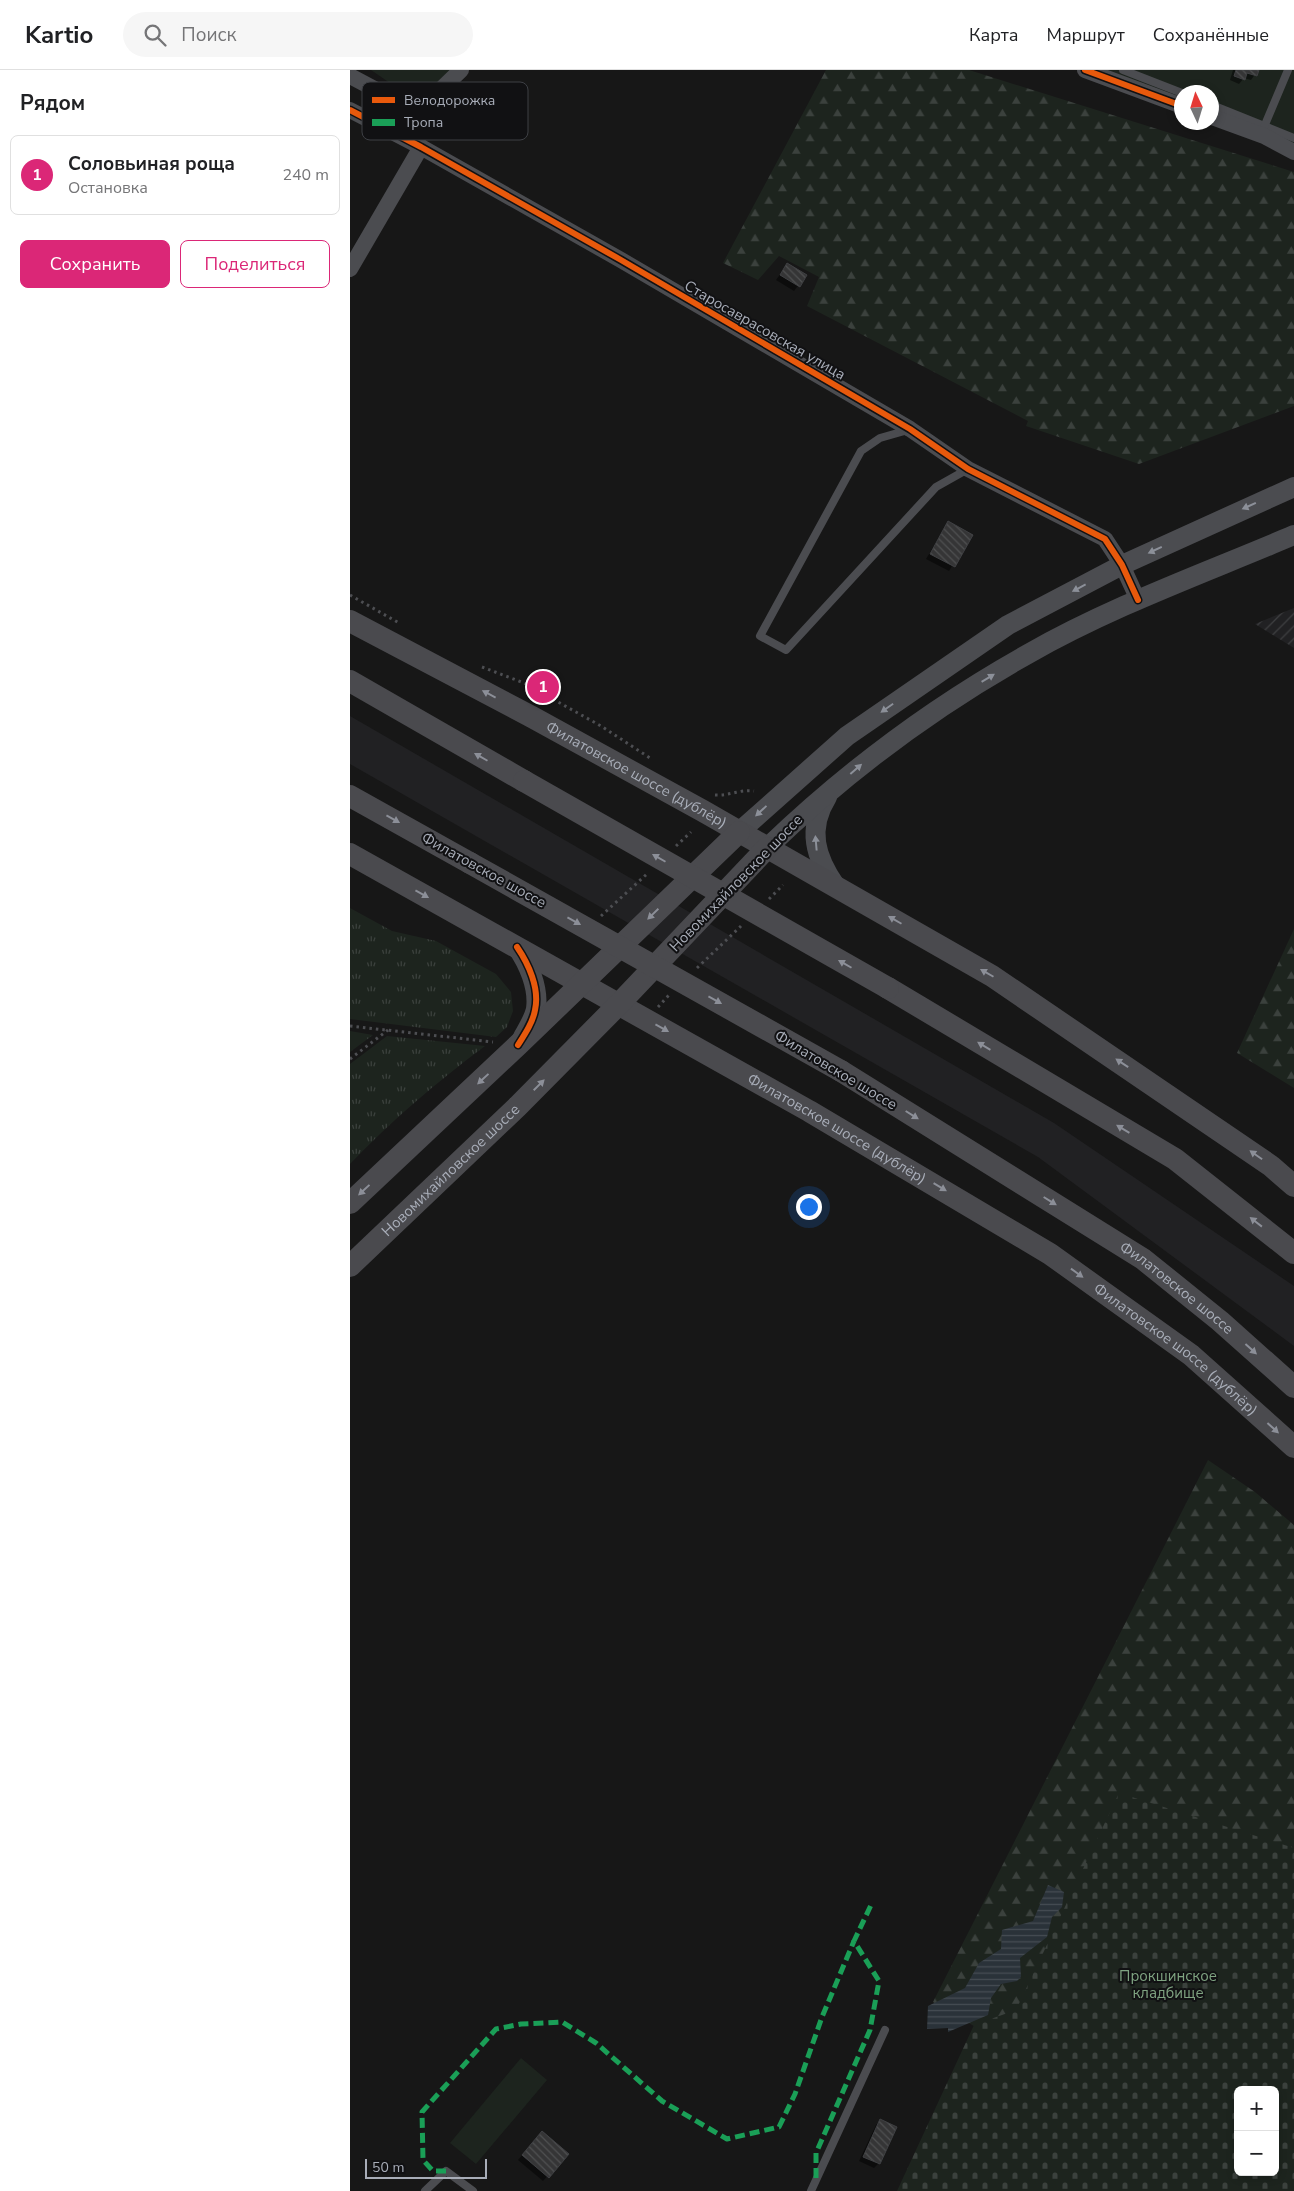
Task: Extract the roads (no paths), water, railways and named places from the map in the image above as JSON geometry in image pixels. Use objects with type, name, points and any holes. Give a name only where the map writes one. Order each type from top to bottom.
[{"type":"main road","name":"Филатовское шоссе (дублёр)","points":[[350,620],[532,717],[992,976],[1271,1166],[1294,1186]]},
{"type":"main road","points":[[350,681],[888,988],[1175,1159],[1294,1253]]},
{"type":"main road","name":"Филатовское шоссе","points":[[350,796],[841,1071],[1143,1259],[1220,1321],[1294,1387]]},
{"type":"main road","name":"Новомихайловское шоссе","points":[[350,1203],[518,1045],[739,832]]},
{"type":"main road","name":"Новомихайловское шоссе","points":[[350,1266],[511,1113],[620,1004],[767,848]]},
{"type":"main road","name":"Филатовское шоссе (дублёр)","points":[[350,854],[517,946],[891,1158],[1050,1254],[1191,1355],[1294,1447]]},
{"type":"street","points":[[449,82],[461,70]]},
{"type":"street","points":[[1085,70],[1174,103]]},
{"type":"street","points":[[350,76],[362,82]]},
{"type":"street","name":"Старосаврасовская улица","points":[[350,110],[362,116]]},
{"type":"street","points":[[1219,120],[1264,136],[1294,152]]},
{"type":"street","name":"Старосаврасовская улица","points":[[407,140],[621,260],[910,429],[968,469],[1105,539],[1122,565],[1138,600]]},
{"type":"street","points":[[350,269],[420,147]]},
{"type":"street","name":"Новомихайловское шоссе","points":[[739,832],[847,736],[1008,625],[1122,565],[1294,487]]},
{"type":"street","name":"Новомихайловское шоссе","points":[[767,848],[865,762],[947,704],[1029,654],[1138,600],[1294,535]]},
{"type":"street","points":[[830,792],[820,808],[816,826],[816,845],[824,871],[836,887]]},
{"type":"street","points":[[517,946],[528,962],[536,993],[536,1009],[518,1045]]},
{"type":"lane","points":[[1123,70],[1174,90]]},
{"type":"lane","points":[[1264,126],[1288,70]]},
{"type":"lane","points":[[1219,108],[1294,138]]},
{"type":"lane","points":[[910,429],[880,438],[861,451],[760,636],[786,650],[936,487],[968,469]]},
{"type":"lane","points":[[811,2191],[885,2030]]},
{"type":"lane","points":[[424,2191],[446,2171],[473,2191]]},
{"type":"place","name":"Соловьиная роща","points":[[543,687]]},
{"type":"park label","name":"Прокшинское кладбище","points":[[1168,1984]]}]
